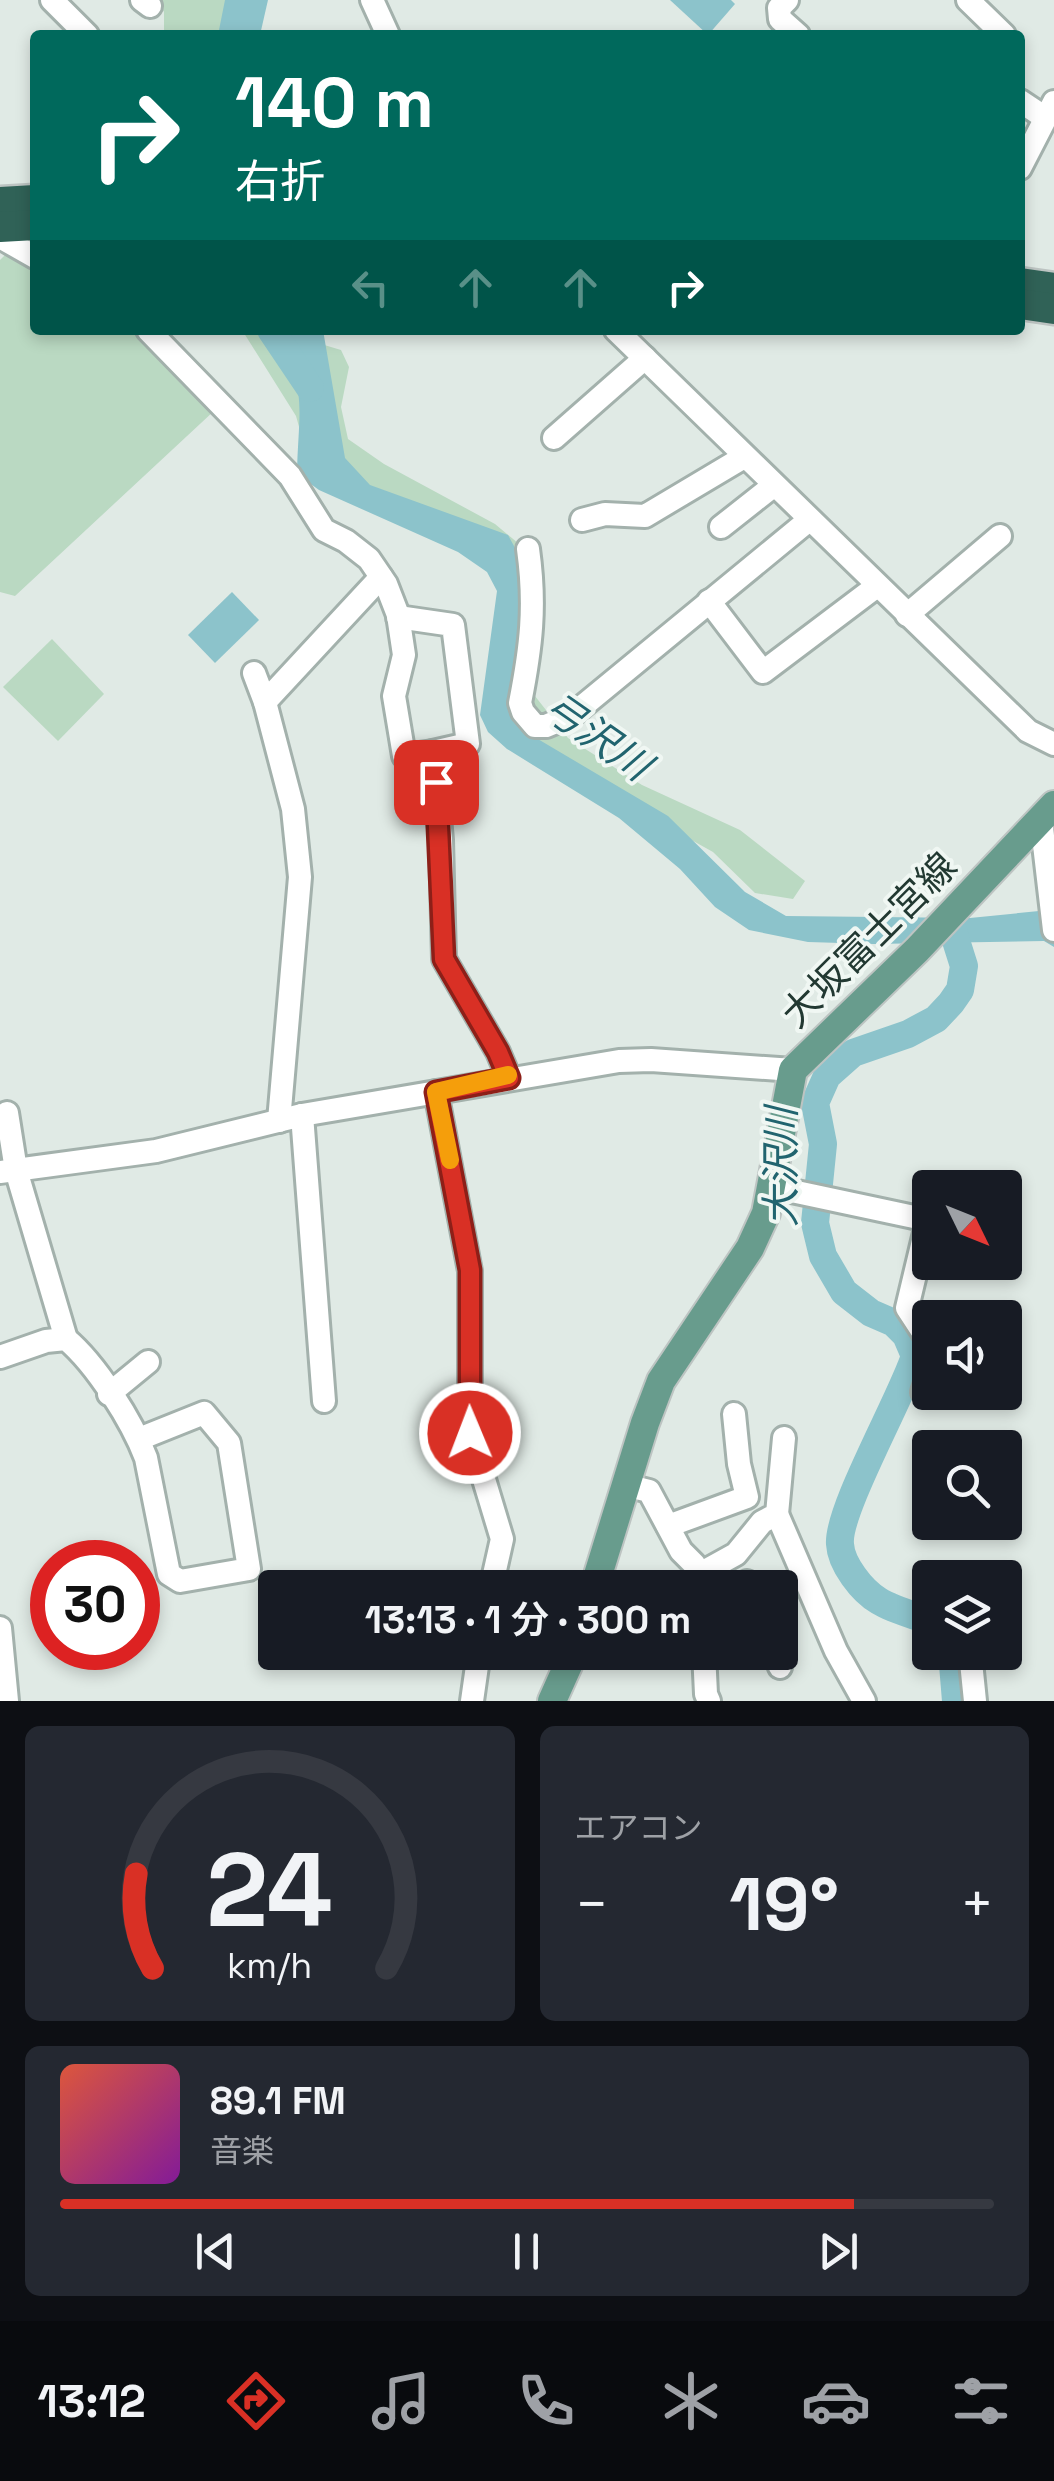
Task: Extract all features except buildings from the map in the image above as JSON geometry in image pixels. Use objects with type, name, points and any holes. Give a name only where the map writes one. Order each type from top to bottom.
[{"type":"highway","points":[[0,202],[30,200]]},
{"type":"highway","points":[[0,227],[30,225]]},
{"type":"highway","points":[[1025,284],[1054,288]]},
{"type":"highway","points":[[1025,305],[1054,309]]},
{"type":"main road","name":"大坂富士宮線","points":[[599,1570],[662,1381],[750,1248],[766,1212],[786,1190],[792,1070],[917,950],[1047,812]]},
{"type":"main road","points":[[552,1701],[566,1670]]},
{"type":"street","points":[[52,0],[82,30]]},
{"type":"street","points":[[372,0],[386,30]]},
{"type":"street","points":[[788,0],[780,8],[780,20],[792,30]]},
{"type":"street","points":[[968,0],[999,30]]},
{"type":"street","points":[[1025,103],[1049,110],[1025,158]]},
{"type":"street","points":[[0,237],[30,253]]},
{"type":"street","points":[[153,335],[290,476],[324,530],[370,559],[381,577],[398,616],[404,655],[394,696],[404,756],[468,744],[454,625],[398,616]]},
{"type":"street","points":[[621,335],[1028,731],[1054,744]]},
{"type":"street","points":[[554,438],[645,358]]},
{"type":"street","points":[[582,520],[606,514],[645,516],[744,457]]},
{"type":"street","points":[[721,527],[774,486]]},
{"type":"street","points":[[528,549],[534,604],[520,703],[535,726],[546,726],[572,715],[809,520]]},
{"type":"street","points":[[907,615],[1000,536]]},
{"type":"street","points":[[265,702],[381,577]]},
{"type":"street","points":[[709,601],[763,672],[877,586]]},
{"type":"street","points":[[254,673],[293,809],[300,877],[290,1118],[324,1401]]},
{"type":"street","points":[[433,752],[444,959],[509,1078]]},
{"type":"street","points":[[1047,812],[1053,921]]},
{"type":"street","points":[[8,1171],[156,1152],[290,1118],[618,1061],[792,1070]]},
{"type":"street","points":[[436,1092],[470,1270],[470,1433],[502,1539],[495,1570]]},
{"type":"street","points":[[7,1114],[8,1171],[66,1338],[94,1366],[139,1440],[169,1574],[180,1581],[249,1569],[229,1443],[204,1413],[139,1440]]},
{"type":"street","points":[[786,1190],[928,1220],[907,1308],[912,1315]]},
{"type":"street","points":[[0,1357],[66,1338]]},
{"type":"street","points":[[109,1394],[148,1362]]},
{"type":"street","points":[[668,1526],[746,1497],[734,1414]]},
{"type":"street","points":[[784,1438],[777,1514],[836,1651],[864,1701]]},
{"type":"street","points":[[625,1485],[649,1491],[694,1570]]},
{"type":"street","points":[[715,1570],[736,1554],[762,1522],[777,1514]]},
{"type":"street","points":[[0,1628],[7,1701]]},
{"type":"street","points":[[472,1701],[476,1670]]},
{"type":"street","points":[[705,1670],[710,1701]]},
{"type":"street","points":[[972,1670],[975,1701]]},
{"type":"green space","points":[[158,0],[240,0],[242,30],[164,30],[164,12]]},
{"type":"green space","points":[[6,254],[30,266],[30,335],[149,335],[215,410],[15,596],[0,592],[0,260]]},
{"type":"green space","points":[[245,335],[304,335],[311,341],[341,350],[349,367],[341,407],[348,439],[384,464],[495,524],[543,564],[544,613],[531,691],[568,738],[642,785],[740,830],[805,881],[793,899],[755,893],[713,852],[510,739],[507,592],[473,549],[312,473],[296,416]]},
{"type":"green space","points":[[52,639],[104,694],[58,741],[3,687]]},
{"type":"water","points":[[225,0],[268,0],[261,30],[219,30]]},
{"type":"water","points":[[670,0],[731,0],[735,4],[712,30],[703,30]]},
{"type":"water","points":[[274,335],[324,335],[345,458],[370,485],[508,535],[532,579],[526,732],[668,816],[745,892],[786,916],[970,918],[1039,911],[1054,919],[1054,947],[1044,941],[808,942],[749,930],[715,907],[680,869],[619,818],[507,749],[488,732],[480,715],[497,591],[487,572],[458,552],[319,490],[297,474],[299,399],[292,367]]},
{"type":"water","points":[[232,592],[259,620],[215,663],[188,635]]},
{"type":"waterway","name":"弓沢川","points":[[274,335],[310,388]]},
{"type":"waterway","name":"大沢川","points":[[912,1615],[872,1596],[859,1584],[841,1552],[842,1528],[849,1506],[915,1356],[906,1335],[894,1323],[871,1313],[844,1292],[823,1256],[815,1223],[823,1144],[815,1103],[827,1076],[853,1053],[908,1034],[936,1019],[951,1003],[960,990],[964,966],[952,928]]},
{"type":"waterway","name":"大沢川","points":[[953,1670],[956,1701]]},
{"type":"slow traffic","points":[[450,1160],[436,1092],[509,1078],[508,1075]]},
{"type":"route","points":[[436,782],[444,959],[509,1078],[436,1092],[470,1270],[470,1433]]}]
